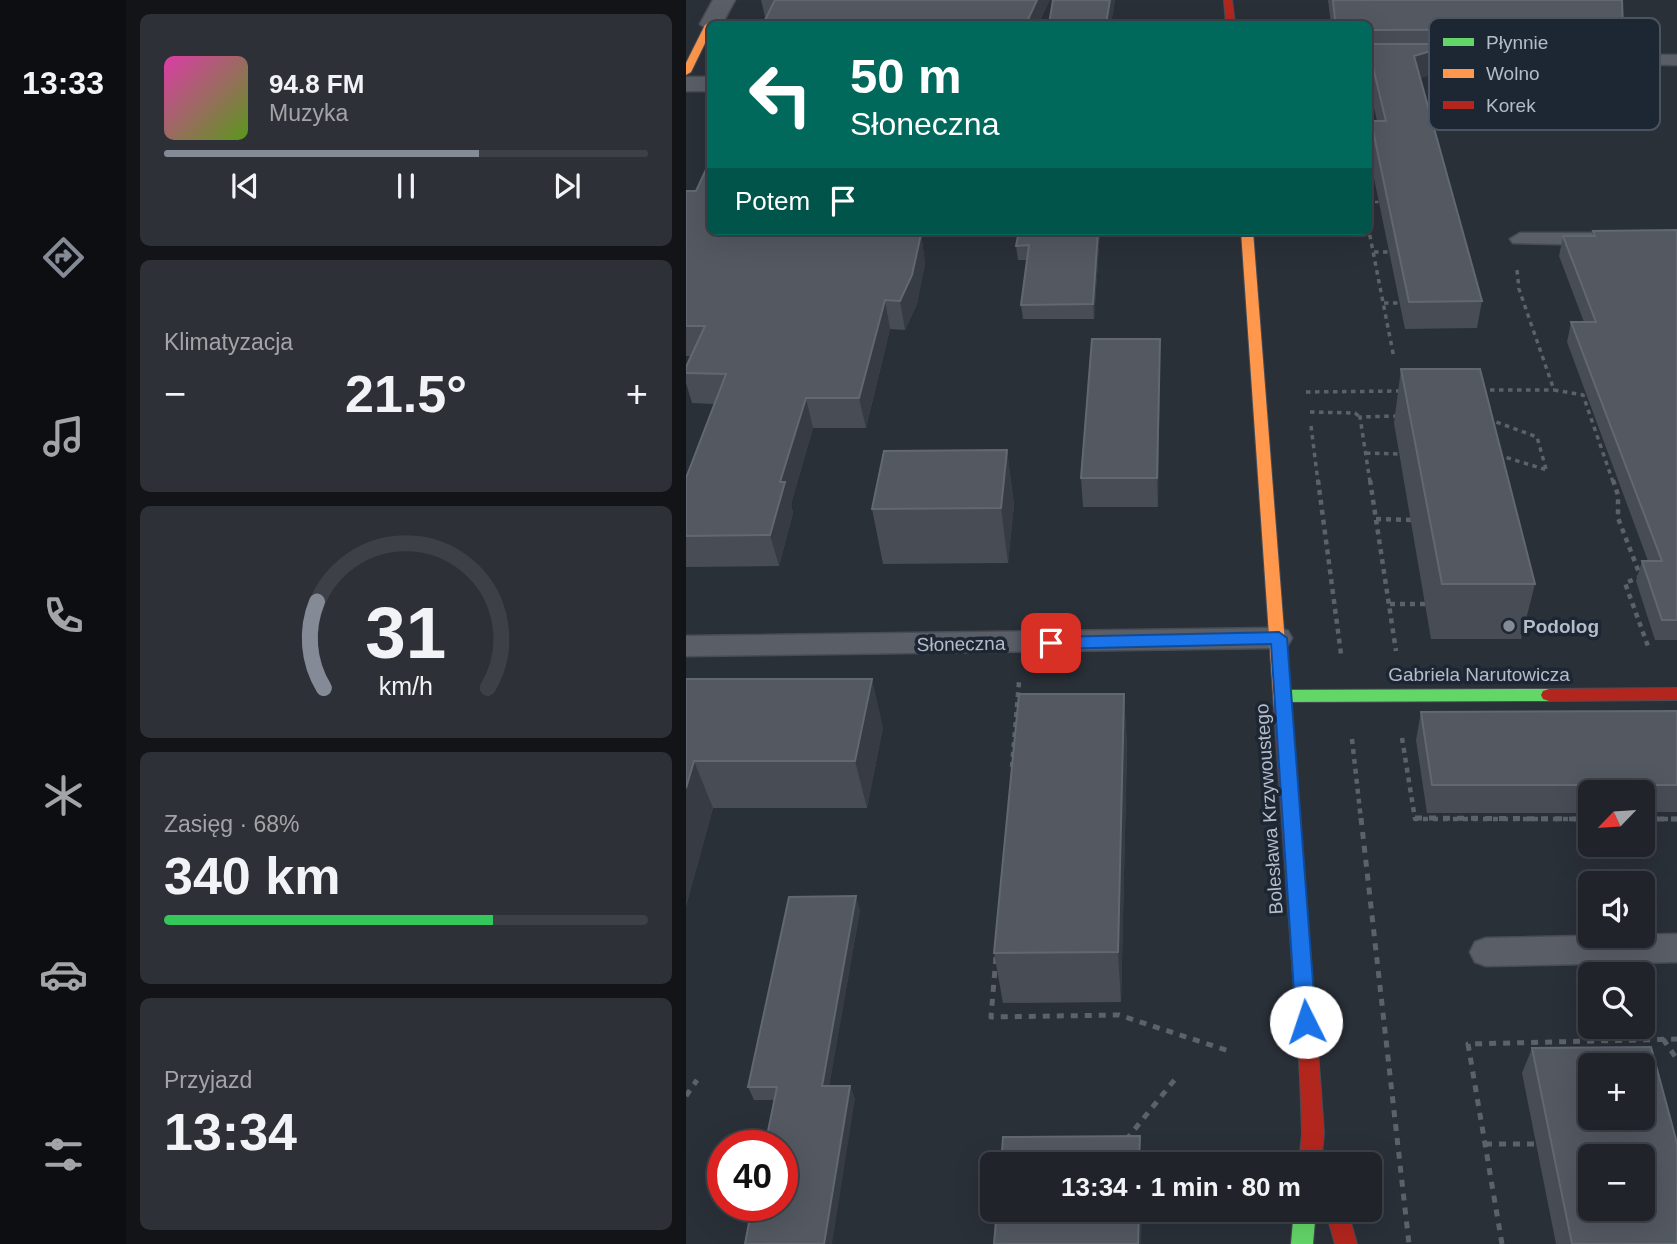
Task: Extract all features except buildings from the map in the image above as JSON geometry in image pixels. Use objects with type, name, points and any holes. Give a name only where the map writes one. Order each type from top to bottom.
[{"type":"street","points":[[713,21],[724,0]]},
{"type":"street","points":[[1228,0],[1230,21]]},
{"type":"street","points":[[686,72],[707,33]]},
{"type":"street","points":[[686,84],[707,84]]},
{"type":"street","name":"Bolesława Krzywoustego","points":[[1247,235],[1279,638],[1313,1133],[1311,1152]]},
{"type":"street","name":"Gabriela Narutowicza","points":[[1281,696],[1677,694]]},
{"type":"street","name":"Bolesława Krzywoustego","points":[[1313,1133],[1319,1152]]},
{"type":"street","points":[[1302,1244],[1305,1222]]},
{"type":"street","points":[[1340,1222],[1346,1244]]},
{"type":"lane","points":[[1372,61],[1429,61]]},
{"type":"lane","points":[[1520,239],[1620,239]]},
{"type":"lane","name":"Słoneczna","points":[[686,646],[1279,638]]},
{"type":"lane","points":[[1486,952],[1677,948]]},
{"type":"path","points":[[1372,202],[1380,202]]},
{"type":"path","points":[[1370,235],[1394,358]]},
{"type":"path","points":[[1520,239],[1516,260],[1519,289],[1554,390]]},
{"type":"path","points":[[1374,252],[1390,252]]},
{"type":"path","points":[[1384,303],[1401,303]]},
{"type":"path","points":[[1472,390],[1554,390],[1583,395],[1618,495],[1618,518],[1640,576]]},
{"type":"path","points":[[1306,392],[1416,391]]},
{"type":"path","points":[[1310,412],[1355,413],[1360,417],[1400,416]]},
{"type":"path","points":[[1479,415],[1536,438],[1546,470],[1500,455],[1488,454]]},
{"type":"path","points":[[1360,417],[1398,659]]},
{"type":"path","points":[[1366,453],[1399,454]]},
{"type":"path","points":[[1376,519],[1411,520]]},
{"type":"path","points":[[1651,658],[1625,583],[1640,576],[1652,576]]},
{"type":"path","points":[[1390,604],[1426,604]]},
{"type":"path","points":[[1012,769],[1020,673]]},
{"type":"path","points":[[1401,728],[1415,819],[1578,819]]},
{"type":"path","points":[[1656,819],[1677,819]]},
{"type":"path","points":[[997,948],[991,1017],[1119,1015],[1229,1051]]},
{"type":"path","points":[[1663,1039],[1677,1059]]},
{"type":"path","points":[[1502,1244],[1468,1044],[1677,1039]]},
{"type":"path","points":[[1120,1147],[1176,1078]]},
{"type":"path","points":[[686,1096],[697,1080]]},
{"type":"path","points":[[1485,1144],[1537,1144]]},
{"type":"traffic: fast","points":[[1281,696],[1549,695]]},
{"type":"traffic: fast","points":[[1302,1244],[1304,1222]]},
{"type":"traffic: slow","points":[[686,72],[707,31]]},
{"type":"traffic: slow","points":[[1247,235],[1282,708]]},
{"type":"traffic: jam","points":[[1228,0],[1231,21]]},
{"type":"traffic: jam","points":[[1549,695],[1677,694]]},
{"type":"traffic: jam","points":[[1282,708],[1310,1077],[1313,1133],[1311,1152]]},
{"type":"traffic: jam","points":[[1340,1222],[1346,1244]]},
{"type":"place","name":"Podolog","points":[[1509,626]]},
{"type":"route","points":[[1051,643],[1279,638],[1306,1022]]}]
